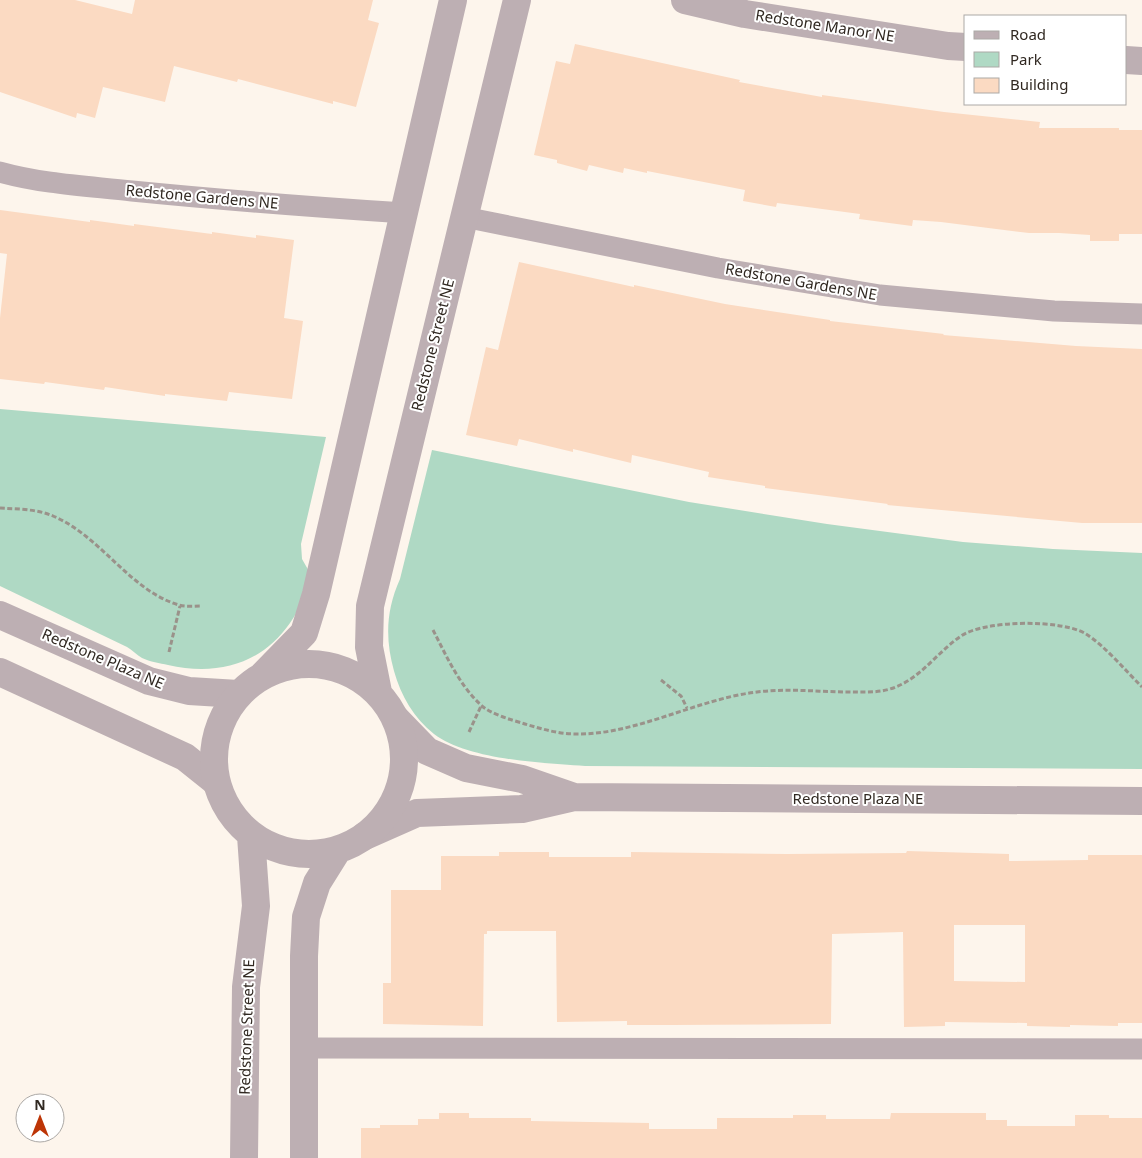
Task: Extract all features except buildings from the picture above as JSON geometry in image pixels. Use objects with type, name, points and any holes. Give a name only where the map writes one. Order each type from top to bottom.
[{"type":"street","points":[[262,675],[292,664],[323,664],[353,673],[378,692],[396,719],[404,751],[402,783],[388,813],[365,836],[337,851],[307,854],[277,849],[251,836],[228,812],[215,781],[213,750],[221,720],[238,694],[262,675],[304,632],[316,594],[453,0]]},
{"type":"street","name":"Redstone Street NE","points":[[378,692],[369,647],[370,606],[517,0]]},
{"type":"street","name":"Redstone Manor NE","points":[[685,0],[745,14],[964,47]]},
{"type":"street","points":[[1127,60],[1142,61]]},
{"type":"street","name":"Redstone Plaza NE","points":[[0,615],[149,682],[189,691],[238,694]]},
{"type":"street","points":[[0,672],[185,757],[215,781]]},
{"type":"street","name":"Redstone Plaza NE","points":[[396,719],[427,752],[466,768],[522,779],[574,797]]},
{"type":"street","name":"Redstone Plaza NE","points":[[365,836],[417,813],[522,809],[574,797],[1142,801]]},
{"type":"street","name":"Redstone Street NE","points":[[244,1158],[246,987],[256,906],[251,836]]},
{"type":"street","points":[[304,1158],[306,917],[317,883],[337,851]]},
{"type":"lane","name":"Redstone Gardens NE","points":[[0,172],[27,180],[155,193],[405,213]]},
{"type":"lane","name":"Redstone Gardens NE","points":[[464,217],[718,268],[880,295],[1054,312],[1142,314]]},
{"type":"lane","points":[[304,1048],[1142,1049]]},
{"type":"path","points":[[0,508],[34,511],[53,516],[77,530],[99,547],[148,590],[180,606],[202,606]]},
{"type":"path","points":[[167,660],[180,606]]},
{"type":"path","points":[[433,630],[460,680],[482,706],[510,720],[548,731],[576,734],[628,727],[687,708],[731,696],[756,692],[792,690],[868,692],[888,690],[914,678],[961,636],[978,629],[999,625],[1032,624],[1078,629],[1094,640],[1142,687]]},
{"type":"path","points":[[661,680],[681,696],[687,708]]},
{"type":"path","points":[[466,737],[482,706]]},
{"type":"green space","points":[[0,409],[326,437],[301,544],[302,559],[310,573],[300,605],[290,623],[265,649],[251,658],[220,668],[186,668],[140,657],[127,647],[0,586]]},
{"type":"green space","points":[[432,450],[689,502],[827,524],[963,542],[1142,553],[1142,769],[585,766],[506,759],[466,750],[449,743],[434,734],[420,721],[404,698],[394,671],[388,636],[392,602],[400,579]]}]
